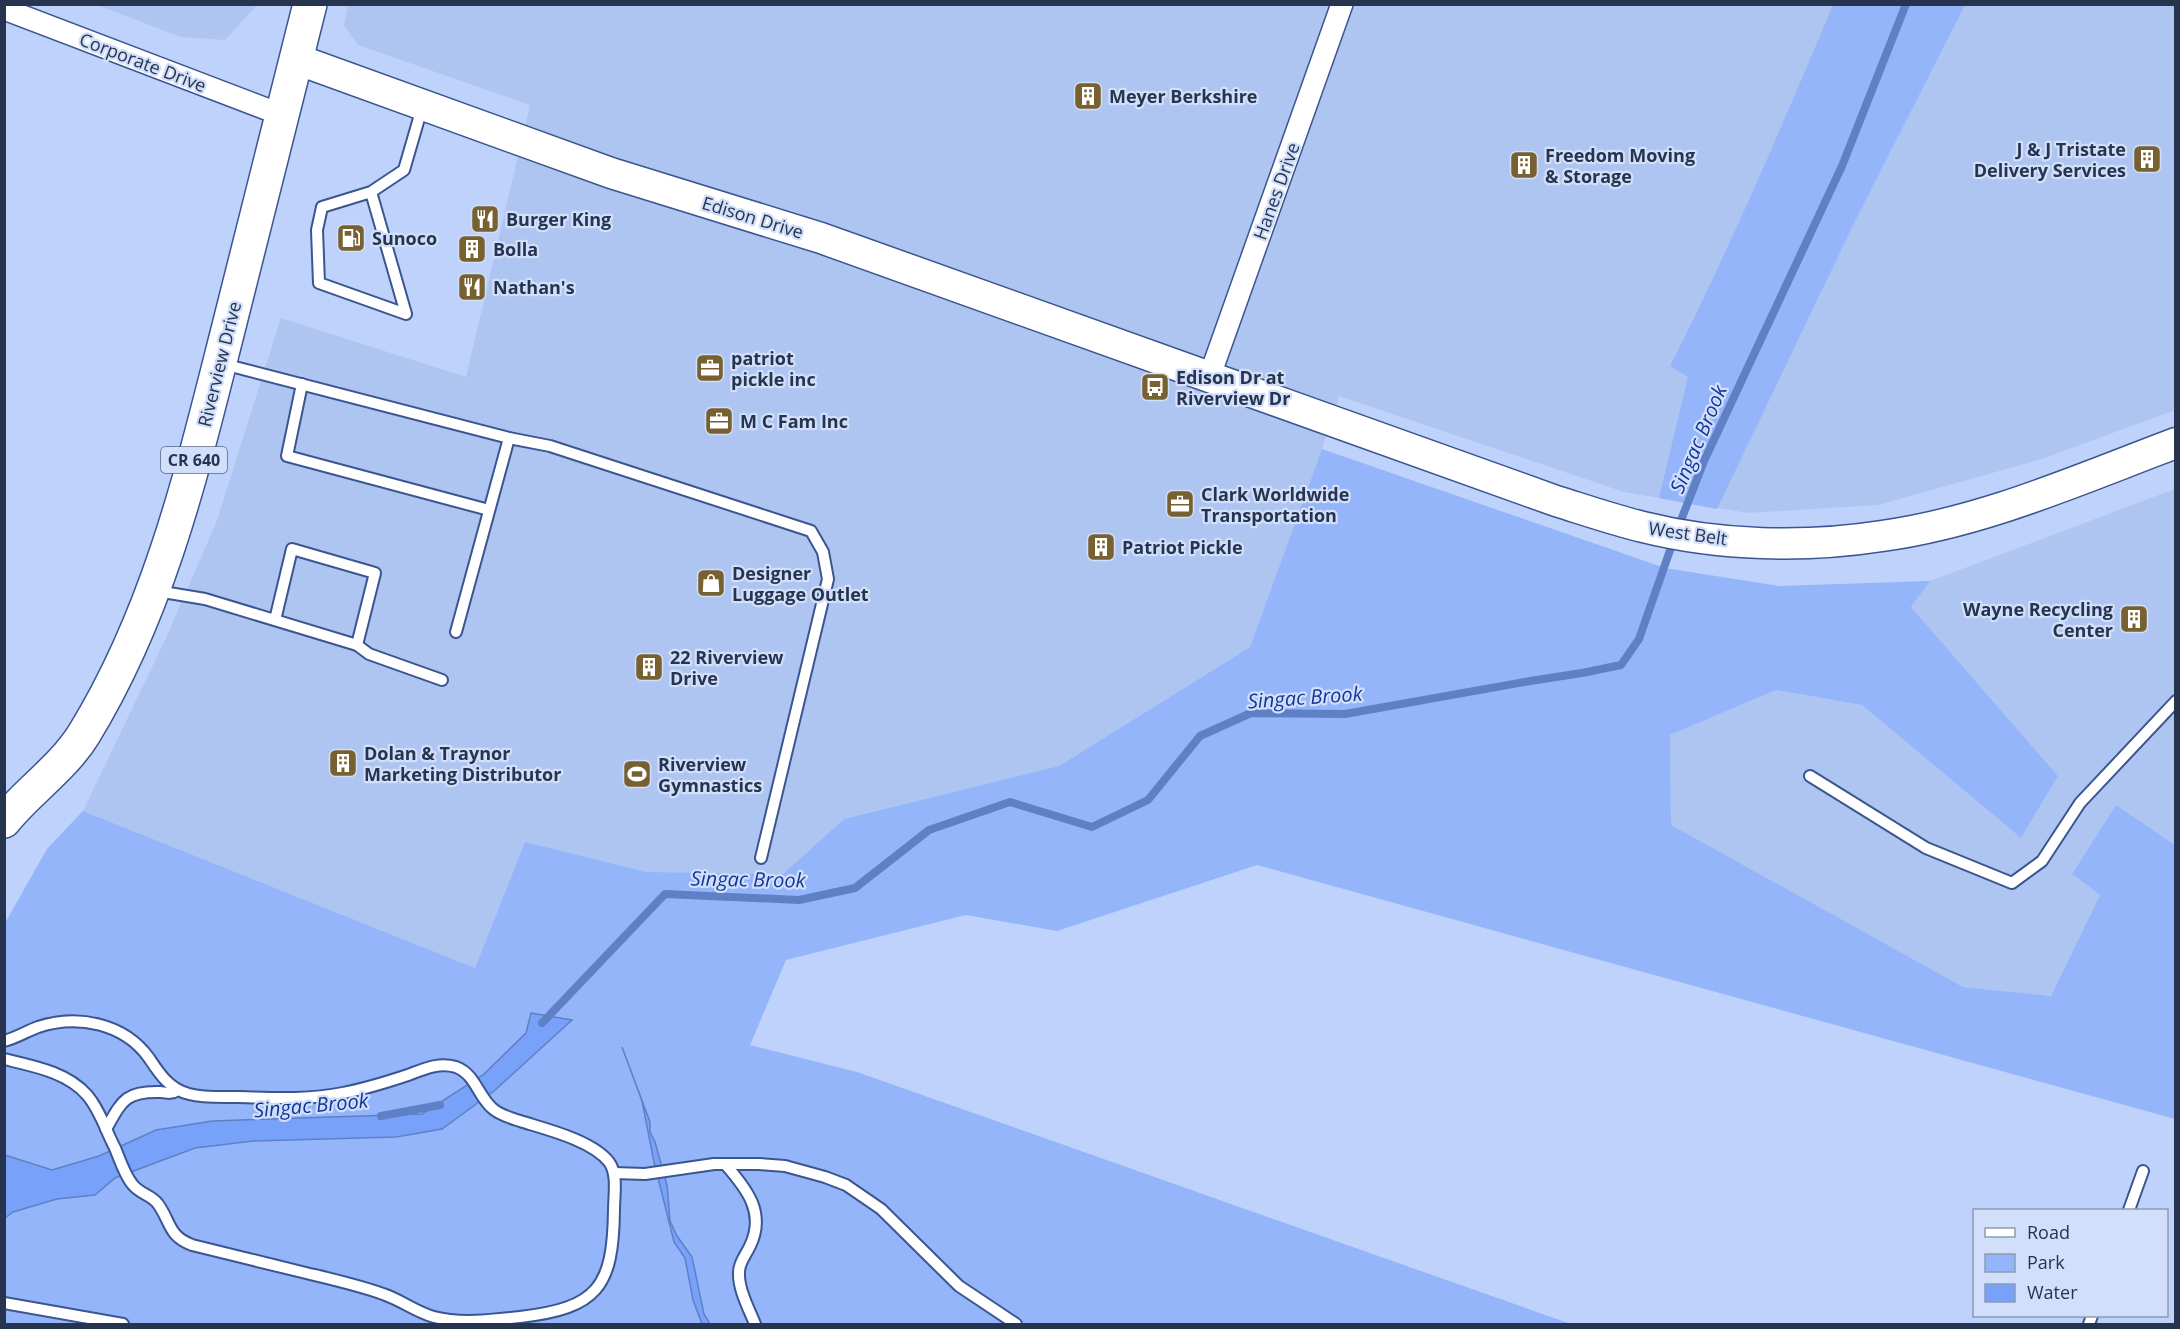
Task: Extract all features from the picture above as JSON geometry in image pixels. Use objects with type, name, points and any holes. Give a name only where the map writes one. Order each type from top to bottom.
[{"type":"main road","name":"Riverview Drive","points":[[4,821],[82,737],[129,651],[154,591],[177,521],[219,363],[310,4]]},
{"type":"main road","name":"Edison Drive","points":[[296,59],[611,173],[821,238],[1209,378]]},
{"type":"main road","name":"West Belt","points":[[1209,378],[1556,501],[1645,528],[1750,542],[1840,541],[1924,528],[2007,506],[2175,443]]},
{"type":"street","name":"Hanes Drive","points":[[1209,378],[1342,4]]},
{"type":"street","name":"Corporate Drive","points":[[4,9],[282,115]]},
{"type":"lane","points":[[371,192],[406,314],[319,283],[317,230],[322,207],[371,192],[404,170],[423,105]]},
{"type":"lane","points":[[219,363],[509,438],[550,446],[812,531],[823,552],[828,579],[761,858]]},
{"type":"lane","points":[[302,384],[287,456],[489,510]]},
{"type":"lane","points":[[456,632],[509,438]]},
{"type":"lane","points":[[275,620],[292,549],[375,573],[357,645]]},
{"type":"lane","points":[[154,591],[205,599],[357,645],[369,654],[442,680]]},
{"type":"lane","points":[[1810,776],[1926,848],[2012,883],[2042,861],[2080,803],[2175,701]]},
{"type":"lane","points":[[4,1059],[60,1075],[75,1084],[88,1096],[132,1184],[153,1198],[172,1232],[185,1243],[384,1294],[434,1317],[450,1320],[521,1317],[556,1311],[583,1302],[601,1283],[606,1274],[613,1240],[614,1173],[608,1161],[593,1149],[569,1137],[503,1115],[492,1108],[464,1071],[443,1065],[342,1093],[313,1096],[274,1098],[203,1096],[178,1090],[169,1084],[132,1039],[102,1025],[84,1020],[42,1025],[6,1043]]},
{"type":"lane","points":[[108,1134],[114,1114],[130,1095],[146,1092],[174,1093],[178,1090]]},
{"type":"lane","points":[[614,1173],[645,1174],[714,1164],[785,1166],[805,1170],[846,1185],[895,1221],[959,1286],[1016,1324]]},
{"type":"lane","points":[[725,1164],[752,1201],[758,1225],[739,1268],[739,1278],[755,1324]]},
{"type":"lane","points":[[2129,1209],[2143,1171]]},
{"type":"lane","points":[[4,1304],[123,1324]]},
{"type":"shaded area","points":[[257,4],[225,40],[181,37],[97,5]]},
{"type":"shaded area","points":[[348,5],[2175,5],[2175,410],[2042,459],[1878,505],[1748,513],[1624,492],[1339,396],[1250,647],[1059,766],[844,819],[783,874],[647,872],[525,842],[475,968],[83,811],[165,640],[216,523],[281,318],[466,377],[530,105],[358,45],[344,25]]},
{"type":"shaded area","points":[[2175,489],[2175,845],[2116,805],[2072,874],[2100,895],[2051,996],[1963,987],[1671,826],[1670,735],[1776,690],[1862,705],[2021,838],[2058,776],[1911,607],[1930,581]]},
{"type":"green space","points":[[1833,5],[1965,5],[1855,221],[1717,509],[1659,498],[1688,377],[1670,366],[1734,232]]},
{"type":"green space","points":[[1322,449],[1665,568],[1779,586],[1930,581],[1911,607],[2058,776],[2021,838],[1862,705],[1776,690],[1670,735],[1671,825],[1963,987],[2051,996],[2100,895],[2072,874],[2116,805],[2175,845],[2175,1119],[1257,865],[1057,931],[966,915],[786,960],[750,1045],[857,1072],[1571,1324],[5,1324],[5,923],[47,849],[83,811],[475,968],[525,842],[647,872],[783,874],[844,819],[1059,766],[1250,647]]},
{"type":"water","points":[[531,1013],[572,1020],[494,1091],[442,1129],[396,1137],[253,1141],[195,1148],[115,1178],[95,1195],[57,1199],[13,1212],[5,1218],[5,1155],[52,1170],[99,1156],[156,1130],[212,1121],[422,1114],[483,1075],[526,1033]]},
{"type":"water","points":[[622,1047],[650,1122],[650,1132],[667,1185],[670,1221],[677,1236],[692,1257],[704,1314],[710,1324],[702,1324],[693,1300],[685,1258],[674,1242],[642,1101]]},
{"type":"waterway","name":"Singac Brook","points":[[1678,528],[1704,461],[1842,166],[1906,4]]},
{"type":"waterway","name":"Singac Brook","points":[[542,1023],[665,894],[799,900],[855,888],[929,830],[1010,802],[1092,827],[1148,800],[1200,736],[1251,713],[1345,714],[1621,665],[1639,639],[1674,539]]},
{"type":"waterway","name":"Singac Brook","points":[[381,1116],[440,1105]]},
{"type":"place","name":"Meyer Berkshire","points":[[1088,96]]},
{"type":"place","name":"J & J Tristate Delivery Services","points":[[2147,159]]},
{"type":"place","name":"Freedom Moving & Storage","points":[[1524,165]]},
{"type":"place","name":"Burger King","points":[[485,219]]},
{"type":"place","name":"Sunoco","points":[[351,238]]},
{"type":"place","name":"Bolla","points":[[472,249]]},
{"type":"place","name":"Nathan's","points":[[472,287]]},
{"type":"place","name":"patriot pickle inc","points":[[710,368]]},
{"type":"place","name":"Edison Dr at Riverview Dr","points":[[1155,387]]},
{"type":"place","name":"M C Fam Inc","points":[[719,421]]},
{"type":"place","name":"Clark Worldwide Transportation","points":[[1180,504]]},
{"type":"place","name":"Patriot Pickle","points":[[1101,547]]},
{"type":"place","name":"Designer Luggage Outlet","points":[[711,583]]},
{"type":"place","name":"Wayne Recycling Center","points":[[2134,619]]},
{"type":"place","name":"22 Riverview Drive","points":[[649,667]]},
{"type":"place","name":"Dolan & Traynor Marketing Distributor","points":[[343,763]]},
{"type":"place","name":"Riverview Gymnastics","points":[[637,774]]}]
